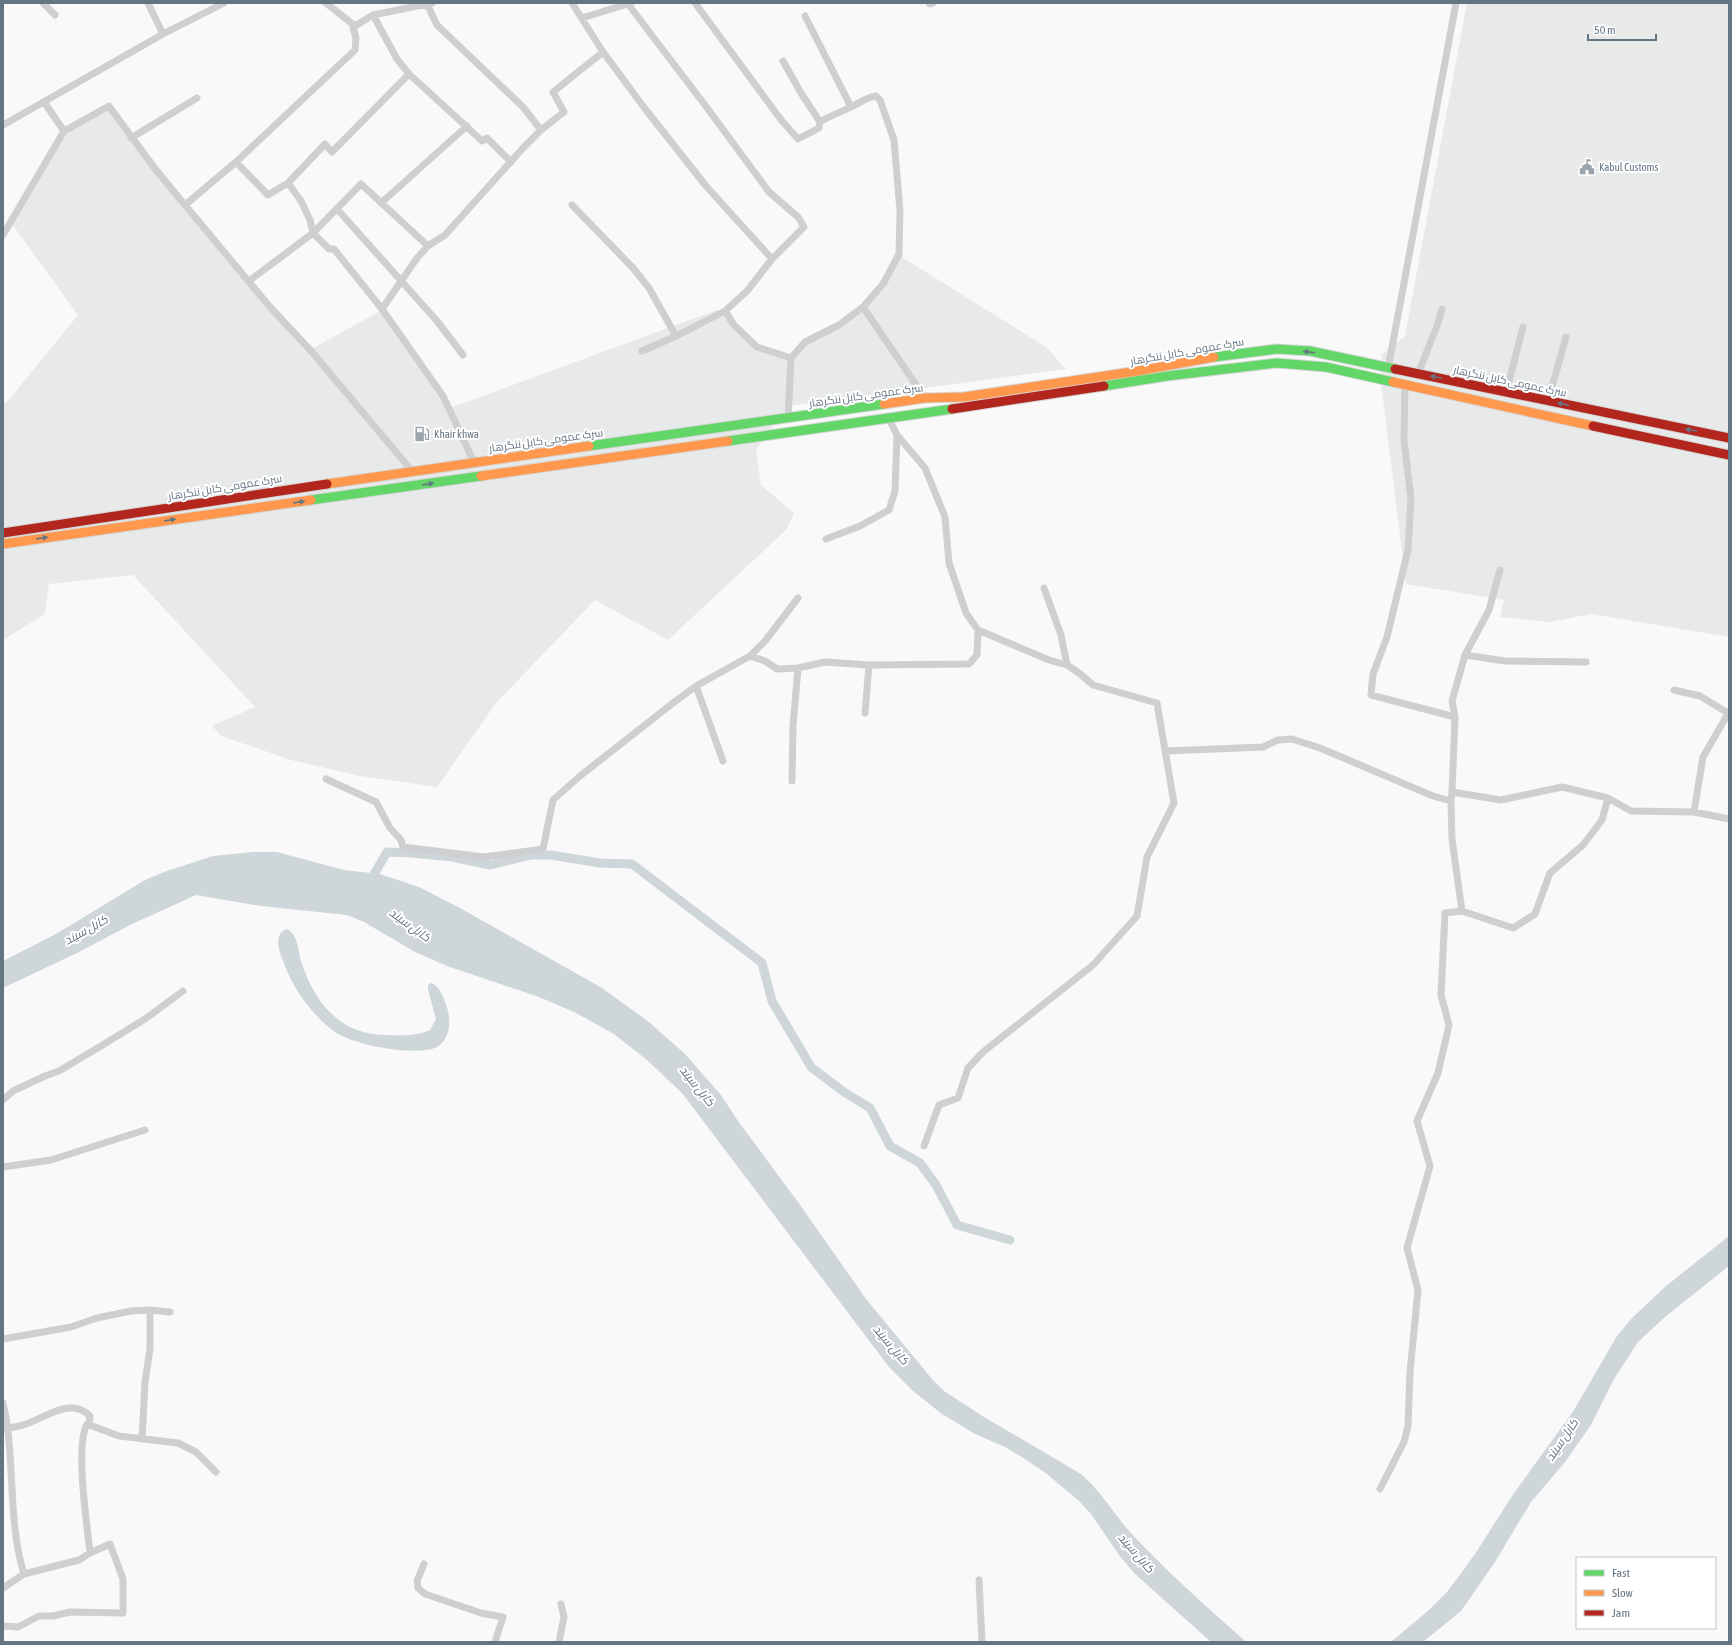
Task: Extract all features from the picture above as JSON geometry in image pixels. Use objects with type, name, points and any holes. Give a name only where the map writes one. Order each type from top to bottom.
[{"type":"highway","name":"سرک عمومی کابل ننگرهار","points":[[3,533],[474,462],[924,398],[964,397],[1138,371],[1198,359],[1276,349],[1310,351],[1729,438]]},
{"type":"highway","name":"سرک عمومی کابل ننگرهار","points":[[3,544],[1167,376],[1277,363],[1326,367],[1729,455]]},
{"type":"street","points":[[42,3],[55,15]]},
{"type":"street","points":[[148,3],[163,34]]},
{"type":"street","points":[[3,125],[163,34],[224,3]]},
{"type":"street","points":[[326,3],[355,26]]},
{"type":"street","points":[[572,3],[603,52],[706,186],[772,259]]},
{"type":"street","points":[[695,3],[782,121],[798,139],[819,128],[820,122],[801,94],[783,61]]},
{"type":"street","points":[[1386,380],[1456,3]]},
{"type":"street","points":[[185,205],[236,162],[351,54],[354,50],[356,38],[353,27],[373,15],[430,4],[437,25],[523,107],[541,130]]},
{"type":"street","points":[[582,18],[629,4],[769,192],[798,217],[804,227],[772,259],[747,291],[725,311],[676,336],[642,351]]},
{"type":"street","points":[[373,15],[397,59],[409,74],[482,141],[487,138],[511,162]]},
{"type":"street","points":[[805,16],[851,107]]},
{"type":"street","points":[[382,308],[402,282],[417,258],[428,246],[445,235],[541,130],[564,112],[553,92],[603,52]]},
{"type":"street","points":[[236,162],[268,195],[288,183],[325,144],[332,152],[409,74]]},
{"type":"street","points":[[788,418],[790,358],[805,342],[839,325],[863,307],[883,284],[899,254],[900,211],[894,140],[880,100],[876,96],[868,96],[851,107],[830,115],[820,122]]},
{"type":"street","points":[[131,138],[197,98]]},
{"type":"street","points":[[44,102],[64,131]]},
{"type":"street","points":[[3,235],[64,131],[109,106],[131,138],[185,205],[250,281],[270,307],[312,352],[412,471]]},
{"type":"street","points":[[381,203],[467,126]]},
{"type":"street","points":[[288,183],[301,201],[310,220],[313,233],[329,249],[334,249],[382,308],[444,396],[474,462]]},
{"type":"street","points":[[250,281],[313,233],[361,184],[428,246]]},
{"type":"street","points":[[572,205],[649,288],[676,336]]},
{"type":"street","points":[[337,209],[437,321],[462,354]]},
{"type":"street","points":[[863,307],[924,398]]},
{"type":"street","points":[[1418,374],[1442,309]]},
{"type":"street","points":[[725,311],[734,325],[757,347],[790,358]]},
{"type":"street","points":[[1506,392],[1523,327]]},
{"type":"street","points":[[1548,401],[1566,337]]},
{"type":"street","points":[[1406,384],[1404,440],[1411,499],[1408,550],[1387,637],[1373,674],[1371,695],[1455,717]]},
{"type":"street","points":[[888,417],[897,435],[925,468],[946,517],[949,563],[966,612],[978,630],[1049,660],[1067,665],[1093,685],[1157,703],[1174,803],[1147,857],[1137,916],[1093,965],[978,1058],[968,1068],[958,1098],[939,1105],[924,1146]]},
{"type":"street","points":[[826,539],[860,526],[890,510],[895,491],[897,435]]},
{"type":"street","points":[[1462,911],[1452,839],[1451,801],[1455,717],[1452,701],[1465,655],[1489,610],[1500,570]]},
{"type":"street","points":[[1044,588],[1061,635],[1067,665]]},
{"type":"street","points":[[326,779],[376,802],[390,828],[401,840],[403,847],[484,857],[542,849],[553,800],[580,776],[696,686],[750,656],[765,641],[798,598]]},
{"type":"street","points":[[750,656],[766,661],[777,669],[798,668],[825,662],[869,665],[969,664],[977,655],[978,630]]},
{"type":"street","points":[[1465,655],[1505,661],[1586,662]]},
{"type":"street","points":[[865,713],[869,665]]},
{"type":"street","points":[[792,781],[793,726],[798,668]]},
{"type":"street","points":[[696,686],[723,761]]},
{"type":"street","points":[[1674,690],[1700,696],[1729,713],[1703,757],[1694,812]]},
{"type":"street","points":[[1166,751],[1263,746],[1278,740],[1292,739],[1320,748],[1433,796],[1451,801]]},
{"type":"street","points":[[1452,792],[1501,800],[1562,787],[1608,798],[1631,811],[1694,812],[1729,819]]},
{"type":"street","points":[[1380,1489],[1404,1442],[1408,1426],[1410,1372],[1418,1290],[1407,1248],[1430,1166],[1417,1121],[1438,1073],[1449,1025],[1442,995],[1445,913],[1462,911],[1513,928],[1535,914],[1550,873],[1583,846],[1602,820],[1608,798]]},
{"type":"street","points":[[3,1100],[12,1090],[59,1071],[96,1049],[145,1019],[183,992]]},
{"type":"street","points":[[3,1167],[51,1160],[145,1130]]},
{"type":"street","points":[[3,1339],[70,1327],[97,1318],[131,1311],[150,1310],[170,1312]]},
{"type":"street","points":[[142,1439],[145,1382],[150,1349],[150,1310]]},
{"type":"street","points":[[3,1403],[12,1497],[20,1560],[24,1574]]},
{"type":"street","points":[[6,1427],[29,1424],[69,1407],[79,1408],[90,1416],[89,1424],[86,1424],[85,1426],[82,1450],[90,1553]]},
{"type":"street","points":[[89,1424],[119,1436],[178,1443],[196,1452],[216,1472]]},
{"type":"street","points":[[3,1588],[24,1574],[79,1560],[110,1544],[123,1579],[123,1612],[70,1612],[53,1616],[40,1616],[18,1627],[3,1626]]},
{"type":"street","points":[[424,1564],[417,1581],[418,1588],[425,1594],[481,1613],[503,1617],[495,1642]]},
{"type":"street","points":[[979,1580],[982,1642]]},
{"type":"street","points":[[559,1642],[564,1617],[562,1604]]},
{"type":"shaded area","points":[[1467,3],[1729,3],[1729,637],[1591,614],[1550,622],[1500,617],[1504,600],[1406,584],[1380,375],[1382,354],[1405,336]]},
{"type":"shaded area","points":[[113,107],[243,276],[308,351],[380,311],[453,407],[717,310],[756,350],[790,355],[863,307],[881,283],[897,254],[1046,347],[1066,369],[788,406],[756,450],[761,485],[794,513],[787,529],[668,640],[595,600],[496,703],[437,787],[360,776],[291,760],[221,736],[212,726],[255,707],[133,575],[49,584],[45,614],[3,640],[3,404],[7,402],[78,315],[12,224],[66,132]]},
{"type":"water","name":"کابل سيند","points":[[253,852],[277,852],[344,870],[380,874],[419,887],[460,908],[602,988],[649,1022],[685,1054],[721,1095],[738,1121],[798,1202],[866,1299],[932,1379],[944,1391],[984,1417],[1081,1474],[1095,1488],[1124,1525],[1144,1547],[1246,1642],[1211,1642],[1134,1573],[1119,1555],[1091,1514],[1079,1501],[1047,1474],[1005,1447],[975,1434],[942,1414],[913,1391],[889,1367],[682,1093],[647,1060],[614,1034],[576,1013],[539,997],[447,966],[415,952],[364,922],[347,915],[261,906],[196,895],[130,925],[79,952],[3,988],[3,961],[56,934],[145,880],[164,872],[213,856]]},
{"type":"water","points":[[287,929],[294,935],[307,978],[314,991],[331,1014],[342,1022],[354,1029],[384,1035],[413,1035],[430,1030],[436,1019],[428,990],[428,985],[431,983],[437,986],[441,992],[448,1011],[449,1024],[446,1037],[443,1042],[432,1049],[422,1051],[395,1050],[352,1040],[332,1030],[317,1017],[304,1001],[293,984],[283,962],[278,946],[278,940],[279,935]]},
{"type":"water","name":"کابل سيند","points":[[1729,1236],[1729,1266],[1665,1317],[1638,1342],[1614,1379],[1591,1425],[1565,1462],[1531,1502],[1495,1562],[1461,1611],[1423,1642],[1391,1642],[1429,1610],[1447,1592],[1459,1576],[1512,1496],[1574,1410],[1617,1336],[1632,1318],[1666,1286]]},
{"type":"waterway","points":[[369,883],[387,852],[452,857],[490,865],[531,855],[551,855],[600,863],[632,864],[762,963],[772,1001],[811,1067],[844,1092],[870,1108],[890,1146],[920,1163],[936,1185],[957,1225],[1010,1240]]},
{"type":"traffic: fast","points":[[1214,357],[1277,349],[1310,351],[1395,369]]},
{"type":"traffic: fast","points":[[1104,386],[1167,376],[1277,363],[1326,367],[1393,382]]},
{"type":"traffic: fast","points":[[589,446],[884,404]]},
{"type":"traffic: fast","points":[[728,441],[952,409]]},
{"type":"traffic: fast","points":[[311,500],[481,476]]},
{"type":"traffic: slow","points":[[884,404],[925,398],[964,397],[1138,371],[1214,357]]},
{"type":"traffic: slow","points":[[1393,382],[1593,426]]},
{"type":"traffic: slow","points":[[481,476],[728,441]]},
{"type":"traffic: slow","points":[[327,484],[589,446]]},
{"type":"traffic: slow","points":[[3,544],[311,500]]},
{"type":"traffic: jam","points":[[1395,369],[1729,438]]},
{"type":"traffic: jam","points":[[952,409],[1104,386]]},
{"type":"traffic: jam","points":[[1593,426],[1729,455]]},
{"type":"traffic: jam","points":[[3,533],[327,484]]},
{"type":"place","name":"Kabul Customs","points":[[1587,167]]},
{"type":"place","name":"Khair khwa","points":[[422,434]]}]
